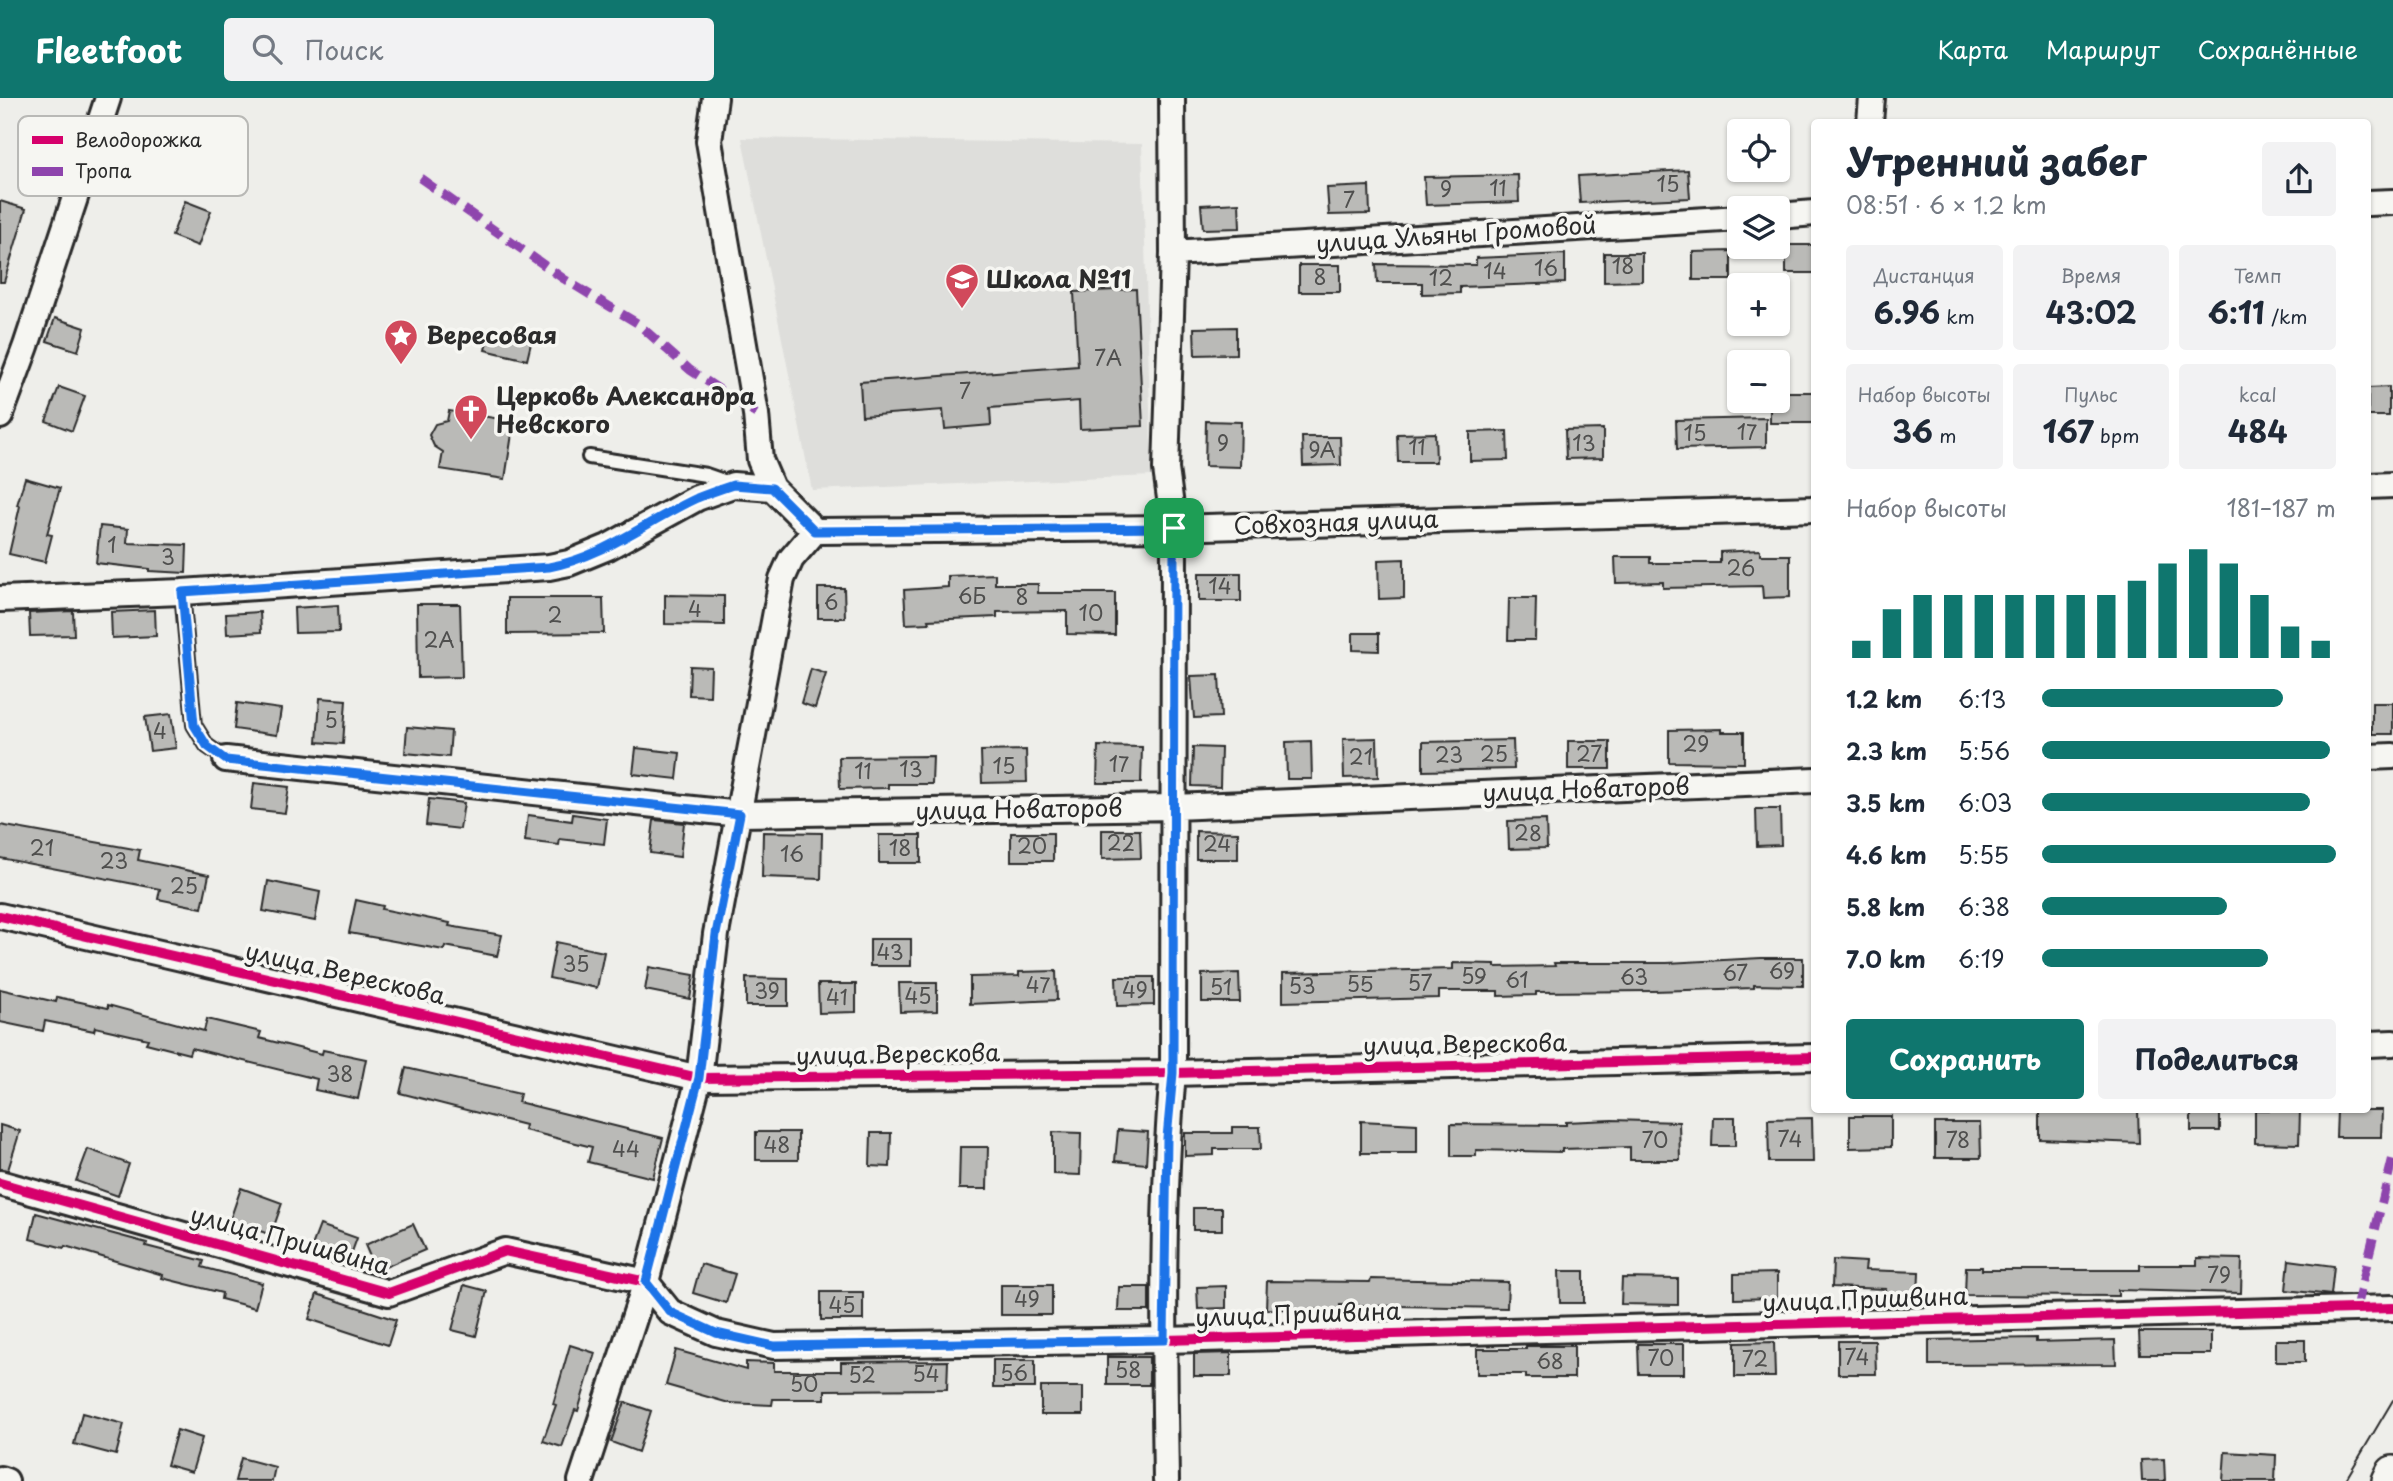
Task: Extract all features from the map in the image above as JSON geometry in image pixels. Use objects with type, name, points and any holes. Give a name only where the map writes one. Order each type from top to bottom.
[{"type":"main road","points":[[2389,1481],[2393,1473]]},
{"type":"street","points":[[102,116],[108,98]]},
{"type":"street","points":[[581,1481],[646,1282],[699,1078],[716,934],[782,579],[791,559],[815,531],[772,488],[760,460],[756,414],[709,141],[715,98]]},
{"type":"street","points":[[1166,1481],[1164,1340],[1167,1138],[1173,1073],[1174,807],[1174,528],[1167,469],[1173,253],[1171,98]]},
{"type":"street","points":[[1870,119],[1872,98]]},
{"type":"street","points":[[0,416],[76,196]]},
{"type":"street","points":[[2371,203],[2393,202]]},
{"type":"street","points":[[1790,215],[1811,213]]},
{"type":"street","name":"улица Ульяны Громовой","points":[[1173,253],[1727,219]]},
{"type":"street","points":[[0,599],[182,592],[549,567],[569,563],[608,547],[697,498],[733,485],[772,488]]},
{"type":"street","points":[[2371,486],[2393,485]]},
{"type":"street","name":"Совхозная улица","points":[[815,531],[1174,528],[1811,509]]},
{"type":"street","points":[[2371,757],[2393,756]]},
{"type":"street","name":"улица Новаторов","points":[[226,760],[740,814],[1174,807],[1811,780]]},
{"type":"street","name":"улица Верескова","points":[[0,916],[699,1078],[1173,1073],[1811,1057]]},
{"type":"street","points":[[2371,1044],[2393,1043]]},
{"type":"street","name":"улица Пришвина","points":[[0,1183],[389,1293],[505,1251],[646,1282],[670,1312],[716,1333],[774,1346],[1164,1340],[2393,1308]]},
{"type":"street","points":[[0,1479],[6,1481]]},
{"type":"lane","points":[[589,457],[706,475],[733,485]]},
{"type":"lane","points":[[182,592],[194,725],[207,746],[226,760]]},
{"type":"shaded area","name":"Школа №11","points":[[742,138],[1142,144],[1152,476],[812,490]]},
{"type":"building","points":[[1688,170],[1690,198],[1580,203],[1578,176]]},
{"type":"building","points":[[1518,175],[1519,202],[1426,205],[1424,177]]},
{"type":"building","points":[[1369,186],[1370,214],[1329,215],[1327,188]]},
{"type":"building","points":[[0,201],[26,209],[4,282],[0,282]]},
{"type":"building","points":[[185,201],[211,211],[198,246],[172,236]]},
{"type":"building","points":[[1239,203],[1240,228],[1203,229],[1201,205]]},
{"type":"building","points":[[1790,245],[1811,245],[1811,273],[1786,273],[1786,259],[1790,259]]},
{"type":"building","points":[[1727,251],[1727,259],[1731,259],[1731,273],[1727,273],[1727,280],[1693,280],[1693,252]]},
{"type":"building","points":[[1604,253],[1642,253],[1642,281],[1604,282]]},
{"type":"building","points":[[1565,254],[1565,283],[1460,287],[1460,293],[1422,294],[1422,283],[1377,283],[1376,264],[1476,265],[1476,258]]},
{"type":"building","points":[[1299,265],[1340,265],[1340,292],[1299,292]]},
{"type":"building","points":[[1136,289],[1143,426],[1080,429],[1079,401],[990,408],[991,425],[945,429],[943,410],[862,416],[860,382],[1078,366],[1074,292]]},
{"type":"building","points":[[55,318],[85,328],[78,351],[47,341]]},
{"type":"building","points":[[1236,327],[1236,354],[1195,355],[1194,328]]},
{"type":"building","points":[[490,329],[532,339],[527,360],[485,350]]},
{"type":"building","points":[[59,387],[85,396],[72,431],[46,421]]},
{"type":"building","points":[[2389,387],[2389,416],[2371,416],[2371,388]]},
{"type":"building","points":[[1790,392],[1811,392],[1811,423],[1770,423],[1770,413],[1790,413]]},
{"type":"building","name":"Церковь Александра Невского","points":[[449,411],[514,421],[505,479],[440,469],[443,452],[434,446],[429,435],[435,424],[447,421]]},
{"type":"building","points":[[1766,418],[1766,447],[1677,449],[1676,420]]},
{"type":"building","points":[[1206,421],[1241,422],[1240,467],[1205,466]]},
{"type":"building","points":[[1603,429],[1603,458],[1566,459],[1565,430]]},
{"type":"building","points":[[1507,431],[1508,460],[1470,461],[1470,432]]},
{"type":"building","points":[[1435,433],[1436,462],[1398,462],[1397,434]]},
{"type":"building","points":[[1302,437],[1340,437],[1341,465],[1303,466]]},
{"type":"building","points":[[25,478],[60,488],[47,534],[52,535],[45,562],[9,554],[20,506],[17,505]]},
{"type":"building","points":[[100,526],[128,529],[127,543],[187,545],[186,573],[96,563]]},
{"type":"building","points":[[1760,550],[1760,555],[1790,555],[1790,597],[1763,598],[1762,586],[1663,588],[1663,582],[1616,583],[1615,557],[1650,557],[1650,563],[1720,563],[1720,552]]},
{"type":"building","points":[[1404,559],[1404,598],[1379,599],[1378,560]]},
{"type":"building","points":[[1199,573],[1241,573],[1241,601],[1199,601]]},
{"type":"building","points":[[995,574],[995,584],[1038,584],[1038,593],[1115,593],[1115,635],[1067,634],[1067,611],[997,612],[997,617],[928,620],[929,623],[906,624],[904,590],[948,587],[948,576]]},
{"type":"building","points":[[818,588],[844,588],[845,618],[818,618]]},
{"type":"building","points":[[665,595],[724,596],[724,625],[665,624]]},
{"type":"building","points":[[507,598],[603,598],[604,633],[507,634]]},
{"type":"building","points":[[1509,598],[1536,598],[1535,640],[1508,640]]},
{"type":"building","points":[[417,604],[460,604],[462,677],[418,678]]},
{"type":"building","points":[[338,605],[339,632],[295,633],[294,608]]},
{"type":"building","points":[[155,610],[156,636],[112,638],[111,612]]},
{"type":"building","points":[[73,611],[74,635],[30,636],[29,613]]},
{"type":"building","points":[[260,612],[261,632],[227,634],[226,614]]},
{"type":"building","points":[[1353,633],[1379,633],[1379,651],[1353,650]]},
{"type":"building","points":[[690,666],[711,667],[710,696],[689,695]]},
{"type":"building","points":[[811,669],[826,674],[815,708],[801,703]]},
{"type":"building","points":[[1219,675],[1221,717],[1194,718],[1191,676]]},
{"type":"building","points":[[320,698],[346,700],[343,744],[317,742]]},
{"type":"building","points":[[237,703],[281,709],[277,735],[234,729]]},
{"type":"building","points":[[2372,703],[2393,703],[2393,734],[2372,734]]},
{"type":"building","points":[[171,714],[176,748],[150,751],[145,717]]},
{"type":"building","points":[[407,727],[451,731],[449,757],[405,753]]},
{"type":"building","points":[[1722,729],[1722,732],[1744,732],[1744,763],[1669,762],[1669,730]]},
{"type":"building","points":[[1377,738],[1378,777],[1344,778],[1343,739]]},
{"type":"building","points":[[1513,740],[1514,769],[1423,771],[1423,742]]},
{"type":"building","points":[[1311,741],[1312,779],[1287,779],[1286,742]]},
{"type":"building","points":[[1568,741],[1610,741],[1610,769],[1568,769]]},
{"type":"building","points":[[1098,746],[1142,747],[1141,783],[1097,783]]},
{"type":"building","points":[[1193,747],[1221,748],[1220,787],[1192,786]]},
{"type":"building","points":[[636,748],[680,753],[677,779],[633,774]]},
{"type":"building","points":[[1026,750],[1027,782],[982,783],[981,751]]},
{"type":"building","points":[[933,756],[932,784],[888,784],[888,788],[840,789],[839,757]]},
{"type":"building","points":[[254,783],[289,787],[285,813],[251,809]]},
{"type":"building","points":[[429,799],[464,803],[460,829],[426,825]]},
{"type":"building","points":[[1756,809],[1780,809],[1781,845],[1757,846]]},
{"type":"building","points":[[573,814],[607,819],[604,844],[560,839],[559,845],[525,841],[528,815],[572,821]]},
{"type":"building","points":[[654,820],[684,823],[680,857],[650,853]]},
{"type":"building","points":[[1546,820],[1547,848],[1509,849],[1508,821]]},
{"type":"building","points":[[0,825],[140,850],[138,860],[209,875],[202,908],[158,899],[160,889],[0,858]]},
{"type":"building","points":[[1102,830],[1140,830],[1141,858],[1102,859]]},
{"type":"building","points":[[1196,831],[1238,832],[1238,859],[1196,859]]},
{"type":"building","points":[[763,832],[822,833],[821,879],[762,877]]},
{"type":"building","points":[[1011,833],[1053,833],[1053,861],[1011,861]]},
{"type":"building","points":[[879,835],[921,835],[921,863],[879,863]]},
{"type":"building","points":[[268,881],[320,892],[315,921],[263,911]]},
{"type":"building","points":[[356,900],[383,906],[382,909],[450,923],[449,926],[502,935],[497,956],[445,946],[444,950],[349,933]]},
{"type":"building","points":[[870,939],[911,939],[911,966],[870,966]]},
{"type":"building","points":[[556,942],[604,952],[597,988],[549,978]]},
{"type":"building","points":[[1803,958],[1803,986],[1754,985],[1754,988],[1536,992],[1536,995],[1498,996],[1498,991],[1439,991],[1439,998],[1283,1002],[1283,973],[1453,969],[1453,963],[1495,964],[1495,967]]},
{"type":"building","points":[[649,967],[694,975],[690,999],[645,990]]},
{"type":"building","points":[[1056,971],[1057,1000],[970,1004],[970,977],[1019,976],[1019,972]]},
{"type":"building","points":[[1239,973],[1240,1002],[1202,1002],[1202,974]]},
{"type":"building","points":[[1116,977],[1154,977],[1154,1005],[1117,1006]]},
{"type":"building","points":[[746,978],[788,979],[788,1006],[746,1006]]},
{"type":"building","points":[[899,983],[937,983],[937,1011],[900,1012]]},
{"type":"building","points":[[818,984],[856,984],[856,1012],[819,1013]]},
{"type":"building","points":[[0,989],[56,1002],[57,997],[108,1008],[108,1005],[204,1031],[207,1019],[261,1032],[259,1038],[322,1054],[323,1050],[366,1059],[358,1099],[315,1090],[317,1079],[191,1048],[189,1054],[146,1043],[148,1039],[95,1027],[94,1031],[45,1021],[43,1031],[0,1022]]},
{"type":"building","points":[[406,1068],[520,1094],[518,1102],[663,1138],[653,1178],[588,1162],[592,1147],[524,1130],[525,1125],[400,1093]]},
{"type":"building","points":[[2371,1110],[2382,1110],[2381,1137],[2336,1137],[2337,1113],[2371,1113]]},
{"type":"building","points":[[2040,1113],[2138,1113],[2139,1143],[2040,1139]]},
{"type":"building","points":[[2191,1113],[2220,1113],[2220,1131],[2191,1131]]},
{"type":"building","points":[[2255,1113],[2300,1113],[2299,1144],[2255,1143]]},
{"type":"building","points":[[1850,1116],[1891,1116],[1891,1147],[1850,1148]]},
{"type":"building","points":[[1713,1117],[1735,1117],[1735,1146],[1712,1146]]},
{"type":"building","points":[[1812,1118],[1813,1162],[1769,1162],[1768,1119]]},
{"type":"building","points":[[1361,1121],[1417,1124],[1417,1153],[1361,1153]]},
{"type":"building","points":[[1566,1122],[1679,1122],[1680,1160],[1630,1160],[1630,1147],[1562,1149],[1562,1152],[1476,1150],[1476,1156],[1451,1156],[1451,1124],[1566,1125]]},
{"type":"building","points":[[1935,1123],[1980,1123],[1981,1158],[1935,1158]]},
{"type":"building","points":[[0,1125],[20,1131],[8,1170],[0,1169]]},
{"type":"building","points":[[1232,1127],[1260,1127],[1261,1149],[1214,1149],[1214,1155],[1185,1156],[1185,1133],[1232,1133]]},
{"type":"building","points":[[1118,1130],[1148,1132],[1146,1164],[1115,1161]]},
{"type":"building","points":[[756,1132],[798,1132],[798,1160],[756,1160]]},
{"type":"building","points":[[1053,1132],[1081,1133],[1080,1175],[1053,1174]]},
{"type":"building","points":[[871,1133],[891,1133],[890,1167],[870,1166]]},
{"type":"building","points":[[960,1147],[988,1147],[987,1189],[959,1189]]},
{"type":"building","points":[[88,1149],[129,1164],[118,1196],[76,1181]]},
{"type":"building","points":[[241,1188],[282,1203],[271,1235],[230,1220]]},
{"type":"building","points":[[1193,1208],[1222,1208],[1222,1230],[1193,1230]]},
{"type":"building","points":[[36,1213],[147,1243],[146,1246],[204,1261],[202,1267],[262,1283],[255,1308],[221,1299],[222,1293],[162,1278],[163,1275],[65,1246],[64,1248],[30,1239]]},
{"type":"building","points":[[413,1224],[425,1250],[376,1271],[365,1245]]},
{"type":"building","points":[[320,1225],[357,1238],[349,1260],[312,1246]]},
{"type":"building","points":[[2197,1258],[2242,1259],[2241,1293],[2118,1290],[2118,1296],[1965,1295],[1966,1267],[1982,1267],[1982,1270],[2140,1270],[2140,1265],[2197,1265]]},
{"type":"building","points":[[1833,1260],[1866,1262],[1865,1270],[1919,1272],[1918,1298],[1885,1297],[1886,1289],[1832,1287]]},
{"type":"building","points":[[2289,1260],[2334,1266],[2331,1295],[2286,1290]]},
{"type":"building","points":[[701,1264],[735,1274],[726,1303],[693,1293]]},
{"type":"building","points":[[1559,1271],[1584,1271],[1584,1303],[1560,1303]]},
{"type":"building","points":[[1777,1273],[1777,1298],[1734,1299],[1734,1274]]},
{"type":"building","points":[[1622,1278],[1678,1279],[1678,1305],[1621,1304]]},
{"type":"building","points":[[1371,1279],[1508,1282],[1507,1308],[1340,1305],[1340,1310],[1266,1309],[1267,1281],[1370,1282]]},
{"type":"building","points":[[464,1285],[487,1291],[476,1336],[452,1330]]},
{"type":"building","points":[[1001,1285],[1052,1285],[1052,1315],[1001,1315]]},
{"type":"building","points":[[1226,1286],[1226,1308],[1198,1309],[1197,1287]]},
{"type":"building","points":[[1119,1287],[1149,1287],[1149,1311],[1118,1311]]},
{"type":"building","points":[[821,1292],[863,1292],[863,1320],[821,1320]]},
{"type":"building","points":[[317,1294],[396,1320],[388,1345],[309,1319]]},
{"type":"building","points":[[2139,1332],[2211,1332],[2211,1354],[2140,1354]]},
{"type":"building","points":[[2036,1338],[2036,1342],[2115,1340],[2116,1364],[1929,1365],[1929,1340]]},
{"type":"building","points":[[2276,1340],[2305,1340],[2305,1362],[2276,1362]]},
{"type":"building","points":[[1838,1341],[1875,1341],[1876,1374],[1838,1374]]},
{"type":"building","points":[[1774,1342],[1775,1377],[1735,1377],[1735,1343]]},
{"type":"building","points":[[1638,1344],[1684,1344],[1684,1374],[1639,1374]]},
{"type":"building","points":[[570,1345],[595,1353],[578,1411],[575,1410],[562,1447],[543,1441],[556,1405],[553,1404]]},
{"type":"building","points":[[1526,1346],[1574,1346],[1574,1378],[1477,1374],[1477,1349],[1526,1349]]},
{"type":"building","points":[[676,1350],[746,1370],[746,1362],[774,1363],[774,1371],[841,1371],[841,1362],[948,1361],[947,1389],[825,1390],[825,1399],[773,1399],[772,1405],[729,1403],[666,1385]]},
{"type":"building","points":[[1231,1353],[1231,1376],[1194,1376],[1194,1354]]},
{"type":"building","points":[[1107,1357],[1149,1357],[1149,1385],[1107,1385]]},
{"type":"building","points":[[993,1360],[1035,1360],[1035,1388],[993,1388]]},
{"type":"building","points":[[1041,1387],[1083,1387],[1083,1415],[1041,1415]]},
{"type":"building","points":[[625,1402],[651,1411],[638,1452],[611,1442]]},
{"type":"building","points":[[82,1413],[124,1424],[116,1455],[74,1444]]},
{"type":"building","points":[[177,1430],[202,1438],[192,1472],[167,1465]]},
{"type":"building","points":[[2225,1452],[2276,1455],[2275,1481],[2223,1481]]},
{"type":"building","points":[[241,1458],[275,1467],[272,1481],[235,1481]]},
{"type":"building","points":[[2164,1459],[2165,1481],[2142,1481],[2141,1460]]},
{"type":"tram line","points":[[2345,1481],[2393,1400]]},
{"type":"marked path","points":[[420,178],[564,279],[637,323],[690,370],[756,414]]},
{"type":"marked path","points":[[2356,1308],[2393,1157]]},
{"type":"cycle path","points":[[0,916],[699,1078],[1173,1073],[1811,1057]]},
{"type":"cycle path","points":[[0,1183],[389,1293],[505,1251],[646,1282],[670,1312],[716,1333],[774,1346],[1164,1340],[2393,1308]]},
{"type":"place","name":"Школа №11","points":[[962,310]]},
{"type":"place","name":"Вересовая","points":[[401,366]]},
{"type":"place","name":"Церковь Александра Невского","points":[[471,441]]},
{"type":"route","points":[[733,485],[772,488],[815,531],[1174,528],[1173,1073],[1167,1138],[1164,1340],[774,1346],[716,1333],[670,1312],[646,1282],[699,1078],[716,934],[740,814],[226,760],[207,746],[194,725],[182,592],[549,567],[569,563],[608,547],[697,498],[733,485]]}]
